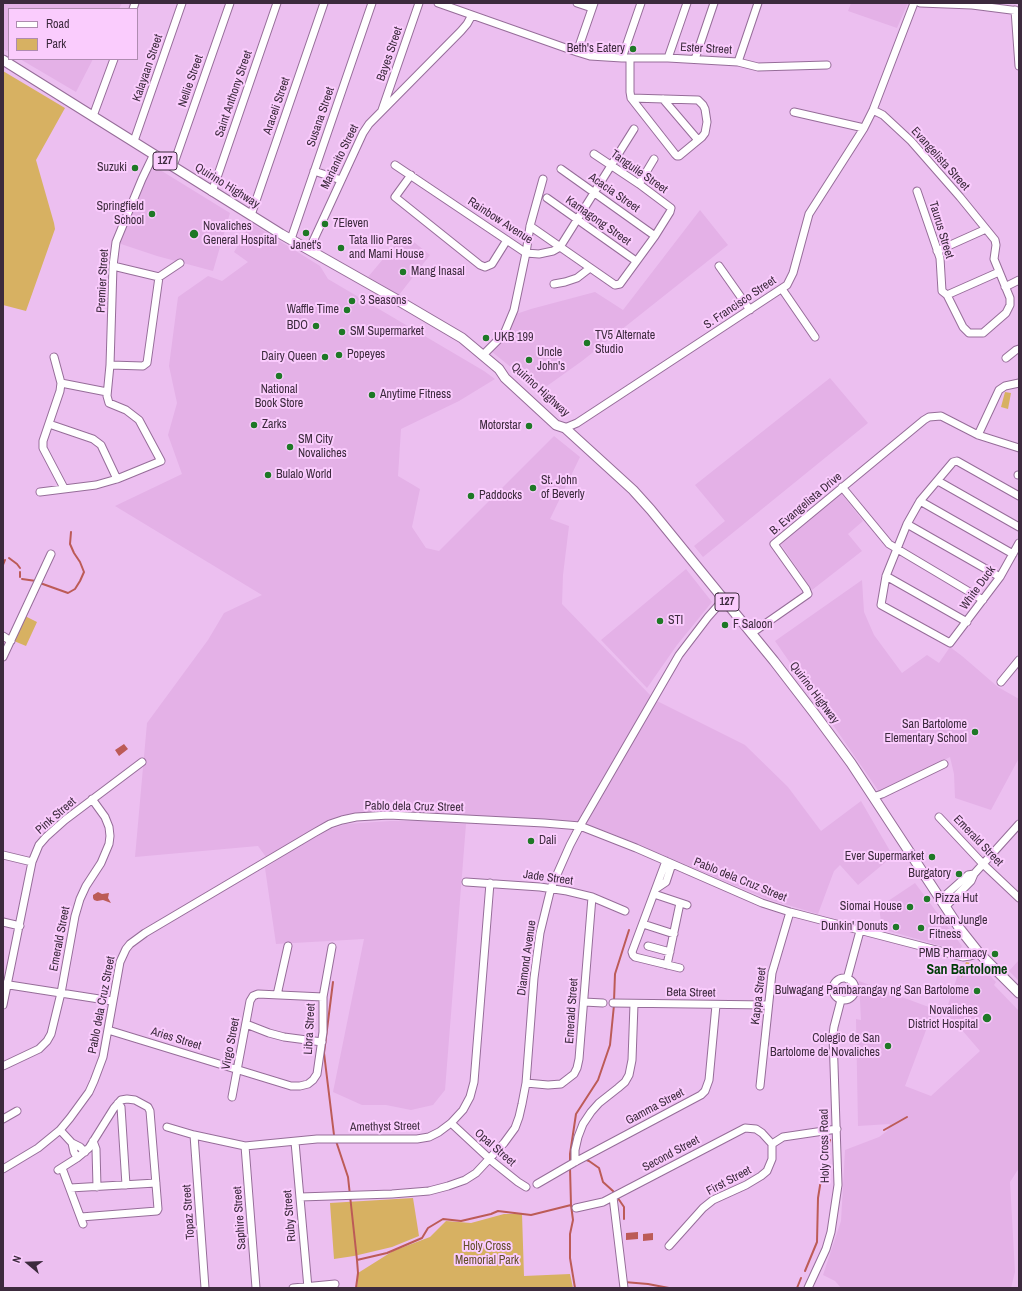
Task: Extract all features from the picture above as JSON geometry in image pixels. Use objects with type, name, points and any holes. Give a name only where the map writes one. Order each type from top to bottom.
[{"type":"main road","name":"Quirino Highway","points":[[3,60],[134,141],[212,192],[462,338],[528,390],[561,421],[564,428],[633,490],[752,633],[814,713],[873,797],[960,929],[979,953],[1019,993]]},
{"type":"street","name":"Kalayaan Street","points":[[134,141],[182,3]]},
{"type":"street","name":"Nellie Street","points":[[173,166],[230,3]]},
{"type":"street","name":"Saint Anthony Street","points":[[212,192],[277,3]]},
{"type":"street","name":"Araceli Street","points":[[251,215],[324,3]]},
{"type":"street","name":"Susana Street","points":[[291,239],[372,3]]},
{"type":"street","name":"Bayes Street","points":[[381,113],[419,3]]},
{"type":"street","name":"Ester Street","points":[[438,3],[580,54],[622,58],[668,58],[738,62],[758,67],[827,65]]},
{"type":"street","points":[[577,3],[593,6],[580,54]]},
{"type":"street","points":[[622,58],[641,3]]},
{"type":"street","points":[[668,58],[687,3]]},
{"type":"street","points":[[695,60],[714,3]]},
{"type":"street","points":[[738,62],[758,3]]},
{"type":"street","name":"S. Francisco Street","points":[[564,428],[577,423],[782,289],[791,280],[809,214],[864,128],[914,3]]},
{"type":"street","points":[[920,3],[972,5],[1017,10],[1019,66]]},
{"type":"street","name":"Marianito Street","points":[[309,250],[363,133],[369,124],[461,31],[472,15]]},
{"type":"street","points":[[630,58],[630,92],[632,98],[677,156],[679,156],[705,133],[707,127],[705,109],[701,102],[693,99],[632,98]]},
{"type":"street","points":[[93,116],[114,60]]},
{"type":"street","points":[[663,99],[698,140]]},
{"type":"street","name":"Evangelista Street","points":[[872,110],[883,115],[911,141],[986,229],[996,243],[994,259],[1010,298],[1010,305]]},
{"type":"street","points":[[794,112],[864,128]]},
{"type":"street","points":[[560,247],[634,129]]},
{"type":"street","name":"Premier Street","points":[[107,392],[110,365],[113,266],[116,242],[154,154]]},
{"type":"street","name":"Tanguile Street","points":[[594,154],[639,184],[671,208],[655,236]]},
{"type":"street","points":[[639,184],[654,160]]},
{"type":"street","name":"Rainbow Avenue","points":[[395,165],[526,253],[539,254],[553,251],[560,247]]},
{"type":"street","name":"Acacia Street","points":[[561,169],[655,236]]},
{"type":"street","points":[[314,171],[341,180]]},
{"type":"street","points":[[411,175],[395,197],[480,265],[486,267],[492,264],[507,240]]},
{"type":"street","points":[[483,355],[504,334],[514,310],[530,226],[543,179]]},
{"type":"street","name":"Taurus Street","points":[[917,192],[941,265],[942,289],[947,295],[963,326],[969,333],[983,333],[1006,313],[1010,305]]},
{"type":"street","name":"Kamagong Street","points":[[547,198],[636,261]]},
{"type":"street","points":[[530,226],[590,268],[618,285],[655,236]]},
{"type":"street","points":[[937,250],[986,229]]},
{"type":"street","points":[[113,266],[159,277],[180,263]]},
{"type":"street","points":[[719,266],[750,310]]},
{"type":"street","points":[[554,284],[576,278],[590,268]]},
{"type":"street","points":[[947,295],[999,272]]},
{"type":"street","points":[[110,365],[143,366],[147,363],[159,277]]},
{"type":"street","points":[[1005,287],[1019,280]]},
{"type":"street","points":[[782,289],[815,337]]},
{"type":"street","points":[[1006,358],[1019,349]]},
{"type":"street","points":[[54,357],[61,383],[43,448],[64,488]]},
{"type":"street","points":[[40,492],[64,488],[90,487],[118,480],[161,461],[139,420],[126,410],[109,403],[107,392],[61,383]]},
{"type":"street","points":[[978,435],[999,390],[1005,386],[1019,383]]},
{"type":"street","name":"B. Evangelista Drive","points":[[752,633],[808,594],[774,544],[929,417],[941,416],[978,435],[1019,448]]},
{"type":"street","points":[[49,424],[93,438],[101,445],[118,480]]},
{"type":"street","points":[[967,622],[886,576],[896,549],[907,524],[920,501],[955,461],[1019,496]]},
{"type":"street","points":[[938,481],[1019,527]]},
{"type":"street","points":[[842,487],[889,544],[983,600]]},
{"type":"street","points":[[920,501],[1014,554]]},
{"type":"street","points":[[907,524],[1000,577]]},
{"type":"street","name":"White Duck","points":[[886,576],[881,605],[950,643],[1000,577],[1019,543]]},
{"type":"street","points":[[3,657],[51,554]]},
{"type":"street","name":"Diamond Avenue","points":[[300,1197],[429,1191],[465,1180],[476,1173],[504,1143],[515,1128],[519,1117],[526,1083],[534,978],[540,933],[551,888],[570,844],[678,655],[724,599]]},
{"type":"street","points":[[3,636],[11,641]]},
{"type":"street","points":[[1001,682],[1019,660]]},
{"type":"street","name":"Pink Street","points":[[3,1005],[5,984],[20,926],[32,862],[39,845],[65,820],[142,762]]},
{"type":"street","points":[[873,797],[944,764]]},
{"type":"street","name":"Emerald Street","points":[[3,1066],[39,1049],[47,1041],[51,1034],[80,899],[86,886],[101,863],[109,844],[109,827],[105,817],[92,800]]},
{"type":"street","name":"Pablo dela Cruz Street","points":[[3,1168],[38,1148],[60,1130],[70,1118],[94,1081],[103,1057],[120,962],[130,944],[151,930],[330,824],[356,817],[389,815],[580,826],[612,838],[742,895],[790,912],[963,957],[979,953]]},
{"type":"street","name":"Emerald Street","points":[[939,817],[983,864],[1019,898]]},
{"type":"street","points":[[942,903],[971,881],[974,874],[1019,824]]},
{"type":"street","points":[[3,855],[32,862]]},
{"type":"street","points":[[669,863],[666,882],[655,891],[632,952],[635,956],[680,968]]},
{"type":"street","name":"Jade Street","points":[[466,882],[551,888],[592,897],[625,911]]},
{"type":"street","name":"Amethyst Street","points":[[167,1127],[194,1135],[245,1146],[318,1139],[417,1139],[439,1132],[451,1123],[463,1110],[470,1097],[474,1082],[490,883]]},
{"type":"street","points":[[655,891],[684,904],[674,934],[667,965]]},
{"type":"street","name":"Emerald Street","points":[[526,1083],[561,1084],[574,1074],[577,1068],[584,1002],[592,897]]},
{"type":"street","name":"Kappa Street","points":[[760,1086],[772,973],[790,912]]},
{"type":"street","points":[[3,922],[20,926]]},
{"type":"street","points":[[643,924],[674,934]]},
{"type":"street","points":[[847,979],[860,931]]},
{"type":"street","points":[[288,946],[277,995],[323,997]]},
{"type":"street","points":[[648,946],[670,952]]},
{"type":"street","name":"Libra Street","points":[[237,1069],[291,1086],[308,1084],[314,1080],[317,1074],[322,1042],[323,997],[332,947]]},
{"type":"street","points":[[840,979],[847,979],[855,986],[854,994],[848,999],[841,1000],[835,995],[833,988],[834,984],[840,979]]},
{"type":"street","points":[[5,984],[112,1001]]},
{"type":"street","name":"Virgo Street","points":[[232,1097],[250,1001],[253,996],[258,994],[277,995]]},
{"type":"street","name":"Holy Cross Road","points":[[808,1288],[826,1249],[834,1218],[838,1186],[833,1035],[841,1000]]},
{"type":"street","points":[[584,1002],[603,1003]]},
{"type":"street","name":"Beta Street","points":[[613,1003],[768,1005]]},
{"type":"street","points":[[575,1162],[575,1150],[583,1124],[599,1103],[625,1082],[629,1075],[632,1060],[634,1004]]},
{"type":"street","name":"Gamma Street","points":[[538,1184],[575,1162],[701,1095],[709,1080],[716,1005]]},
{"type":"street","points":[[246,1024],[284,1037],[322,1042]]},
{"type":"street","name":"Aries Street","points":[[108,1030],[237,1069]]},
{"type":"street","points":[[124,1099],[135,1100],[148,1107],[150,1111],[158,1209],[157,1211],[82,1220],[70,1188],[60,1169],[85,1152],[118,1103],[124,1099]]},
{"type":"street","points":[[118,1103],[121,1107],[126,1185]]},
{"type":"street","points":[[3,1119],[17,1111]]},
{"type":"street","name":"Opal Street","points":[[451,1123],[518,1182],[526,1187]]},
{"type":"street","name":"Second Street","points":[[576,1208],[603,1202],[745,1128],[756,1129],[762,1132],[772,1144]]},
{"type":"street","points":[[772,1144],[783,1137],[837,1129]]},
{"type":"street","points":[[60,1130],[72,1143],[80,1147],[85,1152]]},
{"type":"street","name":"Topaz Street","points":[[194,1135],[205,1288]]},
{"type":"street","points":[[93,1141],[96,1149],[97,1187]]},
{"type":"street","name":"Ruby Street","points":[[295,1142],[308,1287]]},
{"type":"street","points":[[72,1143],[77,1158]]},
{"type":"street","name":"First Street","points":[[669,1246],[703,1208],[713,1200],[755,1180],[767,1171],[772,1160],[772,1144]]},
{"type":"street","name":"Saphire Street","points":[[245,1146],[256,1288]]},
{"type":"street","points":[[70,1188],[156,1183]]},
{"type":"street","points":[[613,1197],[624,1288]]},
{"type":"street","points":[[293,1288],[335,1284]]},
{"type":"shaded area","points":[[3,3],[122,3],[120,8],[8,8],[8,52],[3,49]]},
{"type":"shaded area","points":[[851,3],[908,3],[897,28],[848,11]]},
{"type":"shaded area","points":[[22,60],[92,60],[76,92]]},
{"type":"shaded area","points":[[152,165],[230,213],[213,271],[157,256],[118,243]]},
{"type":"shaded area","points":[[700,210],[728,245],[582,361],[540,391],[491,351],[508,334],[516,314],[531,309],[595,292],[623,310]]},
{"type":"shaded area","points":[[251,223],[320,266],[328,279],[484,371],[495,379],[459,401],[401,429],[398,476],[420,489],[412,527],[426,548],[439,551],[554,436],[580,457],[550,519],[569,526],[563,575],[562,604],[651,696],[580,823],[387,813],[329,821],[266,857],[258,846],[135,857],[147,723],[208,640],[224,613],[262,595],[115,506],[182,474],[168,435],[177,403],[169,366],[178,297],[208,276],[222,281],[248,262],[234,252]]},
{"type":"shaded area","points":[[404,234],[430,255],[399,295],[368,277]]},
{"type":"shaded area","points":[[830,378],[868,423],[703,557],[694,546],[725,521],[695,485]]},
{"type":"shaded area","points":[[841,493],[863,521],[848,534],[862,551],[812,590],[780,543]]},
{"type":"shaded area","name":"STI","points":[[686,569],[712,602],[677,645],[647,688],[601,640]]},
{"type":"shaded area","points":[[862,580],[864,612],[874,635],[902,673],[927,655],[939,663],[950,647],[998,687],[1019,699],[1019,758],[991,810],[955,798],[954,774],[950,757],[880,793],[775,641]]},
{"type":"shaded area","points":[[657,701],[745,745],[788,787],[821,831],[861,801],[893,856],[858,885],[840,865],[834,871],[818,914],[767,899],[613,834],[585,824]]},
{"type":"shaded area","points":[[124,744],[128,749],[119,756],[115,750]]},
{"type":"shaded area","points":[[390,821],[421,821],[466,824],[445,1090],[433,1105],[411,1110],[386,1105],[362,1105],[333,1092],[364,939],[276,944],[265,868],[300,845],[331,829],[346,824]]},
{"type":"shaded area","points":[[915,883],[962,946],[959,951],[882,929],[879,907]]},
{"type":"shaded area","points":[[98,892],[102,894],[109,893],[108,898],[111,903],[103,900],[94,900],[93,895]]},
{"type":"shaded area","points":[[1019,960],[1019,981],[1009,971]]},
{"type":"shaded area","points":[[966,962],[980,965],[996,982],[994,985],[1019,1011],[1019,1168],[1010,1182],[1015,1272],[1011,1288],[841,1288],[835,1281],[823,1275],[841,1221],[845,1150],[879,1137],[887,1131],[890,1124],[858,1126],[856,1019],[861,1020],[859,981],[934,1009],[905,1086],[931,1096],[980,1051],[955,1022],[945,1014],[959,971],[962,970]]},
{"type":"shaded area","points":[[638,1232],[638,1239],[626,1240],[626,1233]]},
{"type":"shaded area","points":[[653,1233],[653,1240],[643,1241],[643,1234]]},
{"type":"green space","points":[[3,71],[65,108],[36,160],[55,229],[26,311],[3,305]]},
{"type":"green space","points":[[1005,392],[1011,393],[1008,409],[1001,407]]},
{"type":"green space","points":[[25,616],[37,622],[26,646],[14,641]]},
{"type":"green space","points":[[966,962],[980,965],[968,976],[965,973],[961,978]]},
{"type":"green space","points":[[413,1198],[419,1236],[392,1247],[334,1259],[330,1203]]},
{"type":"green space","name":"Holy Cross Memorial Park","points":[[504,1214],[522,1214],[524,1276],[570,1274],[573,1288],[357,1288],[358,1273],[393,1251],[430,1237],[446,1221],[471,1223]]},
{"type":"waterway","points":[[40,583],[68,593],[75,589],[80,581],[84,572],[70,544],[71,532]]},
{"type":"waterway","points":[[9,558],[20,568]]},
{"type":"waterway","points":[[3,565],[5,560]]},
{"type":"waterway","points":[[20,572],[20,577]]},
{"type":"waterway","points":[[22,579],[36,581]]},
{"type":"waterway","points":[[614,1001],[615,974],[629,930]]},
{"type":"waterway","points":[[333,982],[324,1053],[334,1135],[348,1177],[357,1260]]},
{"type":"waterway","points":[[570,1163],[576,1114],[598,1080],[610,1045],[614,1005]]},
{"type":"waterway","points":[[884,1130],[907,1117]]},
{"type":"waterway","points":[[805,1271],[817,1242],[818,1198],[824,1161],[830,1140]]},
{"type":"waterway","points":[[584,1159],[599,1168],[603,1182],[613,1191],[624,1207],[624,1219]]},
{"type":"waterway","points":[[570,1168],[571,1205]]},
{"type":"waterway","points":[[356,1288],[358,1273],[357,1260],[387,1253],[422,1238],[428,1228],[443,1219],[461,1221],[498,1211],[531,1215],[571,1205],[573,1220],[570,1234],[570,1258],[575,1288]]},
{"type":"waterway","points":[[797,1288],[801,1278]]},
{"type":"waterway","points":[[624,1282],[669,1288]]},
{"type":"place","name":"Beth's Eatery","points":[[633,49]]},
{"type":"place","name":"Suzuki","points":[[135,168]]},
{"type":"place","name":"Springfield School","points":[[152,214]]},
{"type":"place","name":"7Eleven","points":[[325,224]]},
{"type":"place","name":"Janet's","points":[[306,233]]},
{"type":"place","name":"Novaliches General Hospital","points":[[194,234]]},
{"type":"place","name":"Tata Ilio Pares and Mami House","points":[[341,248]]},
{"type":"place","name":"Mang Inasal","points":[[403,272]]},
{"type":"place","name":"3 Seasons","points":[[352,301]]},
{"type":"place","name":"Waffle Time","points":[[347,310]]},
{"type":"place","name":"BDO","points":[[316,326]]},
{"type":"place","name":"SM Supermarket","points":[[342,332]]},
{"type":"place","name":"UKB 199","points":[[486,338]]},
{"type":"place","name":"TV5 Alternate Studio","points":[[587,343]]},
{"type":"place","name":"Popeyes","points":[[339,355]]},
{"type":"place","name":"Dairy Queen","points":[[325,357]]},
{"type":"place","name":"Uncle John's","points":[[529,360]]},
{"type":"place","name":"National Book Store","points":[[279,376]]},
{"type":"place","name":"Anytime Fitness","points":[[372,395]]},
{"type":"place","name":"Zarks","points":[[254,425]]},
{"type":"place","name":"Motorstar","points":[[529,426]]},
{"type":"place","name":"SM City Novaliches","points":[[290,447]]},
{"type":"place","name":"Bulalo World","points":[[268,475]]},
{"type":"place","name":"St. John of Beverly","points":[[533,488]]},
{"type":"place","name":"Paddocks","points":[[471,496]]},
{"type":"place","name":"STI","points":[[660,621]]},
{"type":"place","name":"F Saloon","points":[[725,625]]},
{"type":"place","name":"San Bartolome Elementary School","points":[[975,732]]},
{"type":"place","name":"Dali","points":[[531,841]]},
{"type":"place","name":"Ever Supermarket","points":[[932,857]]},
{"type":"place","name":"Burgatory","points":[[959,874]]},
{"type":"place","name":"Pizza Hut","points":[[927,899]]},
{"type":"place","name":"Siomai House","points":[[910,907]]},
{"type":"place","name":"Dunkin' Donuts","points":[[896,927]]},
{"type":"place","name":"Urban Jungle Fitness","points":[[921,928]]},
{"type":"place","name":"PMB Pharmacy","points":[[995,954]]},
{"type":"place","name":"Bulwagang Pambarangay ng San Bartolome","points":[[977,991]]},
{"type":"place","name":"Novaliches District Hospital","points":[[987,1018]]},
{"type":"place","name":"Colegio de San Bartolome de Novaliches","points":[[888,1046]]},
{"type":"district","name":"San Bartolome","points":[[967,970]]}]
